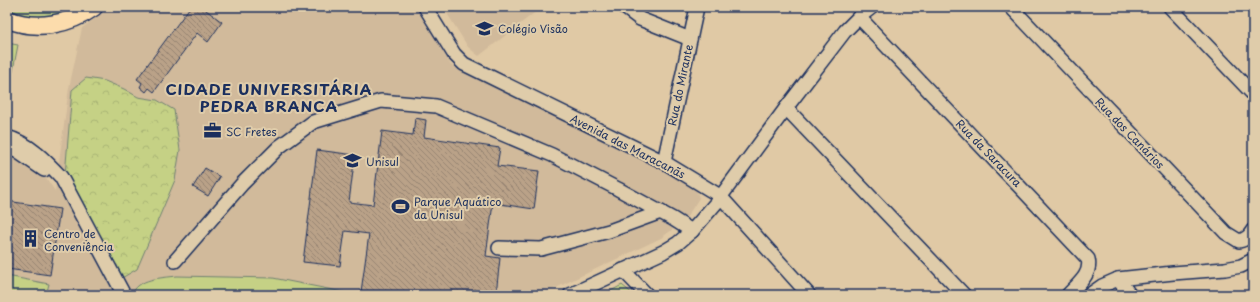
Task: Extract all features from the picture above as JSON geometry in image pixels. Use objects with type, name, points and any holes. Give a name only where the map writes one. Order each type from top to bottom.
[{"type":"main road","points":[[7,19],[16,23],[39,26],[61,23],[82,15],[94,7]]},
{"type":"street","name":"Avenida das Maracanãs","points":[[426,7],[454,54],[464,64],[664,162],[720,196],[810,295]]},
{"type":"street","points":[[624,7],[640,19],[690,39]]},
{"type":"street","name":"Rua do Mirante","points":[[664,162],[697,7]]},
{"type":"street","points":[[570,295],[678,244],[692,231],[845,31],[872,7]]},
{"type":"street","name":"Rua dos Canários","points":[[1011,7],[1226,234],[1239,241],[1245,240],[1250,236],[1253,230]]},
{"type":"street","points":[[1170,7],[1253,94]]},
{"type":"street","name":"Rua da Saracura","points":[[859,17],[1088,259],[1090,265],[1088,271],[1068,295]]},
{"type":"street","points":[[175,261],[242,184],[278,147],[313,122],[382,101],[436,106],[552,155],[661,212],[692,231]]},
{"type":"street","points":[[786,108],[964,295]]},
{"type":"street","points":[[7,137],[32,150],[48,162],[61,177],[124,295]]},
{"type":"street","points":[[7,147],[12,148],[44,170],[56,184],[116,295]]},
{"type":"street","points":[[499,248],[541,249],[609,231],[661,212]]},
{"type":"street","points":[[1089,295],[1102,286],[1118,280],[1173,272],[1225,269],[1241,266],[1253,260]]},
{"type":"street","points":[[623,270],[647,295]]},
{"type":"street","points":[[1118,280],[1130,295]]},
{"type":"shaded area","name":"Unisul","points":[[111,7],[416,7],[451,65],[695,185],[699,198],[685,220],[661,238],[541,295],[7,295],[7,150],[42,172],[55,191],[69,88],[82,28]]},
{"type":"shaded area","name":"Colégio Visão","points":[[443,7],[536,7],[538,10],[479,56],[468,47]]},
{"type":"green space","points":[[7,7],[77,7],[65,12],[41,18],[34,18],[7,12]]},
{"type":"green space","points":[[7,43],[18,45],[7,101]]},
{"type":"green space","points":[[86,78],[105,81],[138,97],[157,100],[174,110],[180,150],[175,180],[137,269],[120,279],[65,176],[72,90]]},
{"type":"green space","points":[[7,276],[49,284],[46,295],[7,295]]},
{"type":"green space","points":[[177,276],[273,278],[358,295],[132,295],[135,289],[144,282],[157,278]]},
{"type":"green space","points":[[622,285],[634,295],[603,295]]},
{"type":"building","points":[[190,7],[202,7],[222,22],[208,42],[197,33],[154,92],[149,88],[146,92],[140,87],[142,83],[137,79]]},
{"type":"building","name":"Parque Aquático da Unisul","points":[[415,118],[426,120],[424,137],[500,148],[497,166],[539,171],[534,209],[493,203],[486,256],[500,258],[496,294],[481,292],[481,295],[381,295],[361,292],[369,234],[345,231],[340,266],[303,262],[317,150],[355,155],[349,202],[373,205],[382,131],[413,135]]},
{"type":"building","points":[[205,168],[220,177],[208,196],[193,187]]},
{"type":"building","name":"Centro de Conveniência","points":[[7,201],[60,209],[50,275],[7,269]]},
{"type":"place","name":"Colégio Visão","points":[[485,28]]},
{"type":"place","name":"SC Fretes","points":[[213,131]]},
{"type":"place","name":"Unisul","points":[[353,161]]},
{"type":"place","name":"Parque Aquático da Unisul","points":[[401,207]]},
{"type":"place","name":"Centro de Conveniência","points":[[31,239]]},
{"type":"district","name":"CIDADE UNIVERSITÁRIA PEDRA BRANCA","points":[[269,96]]}]
